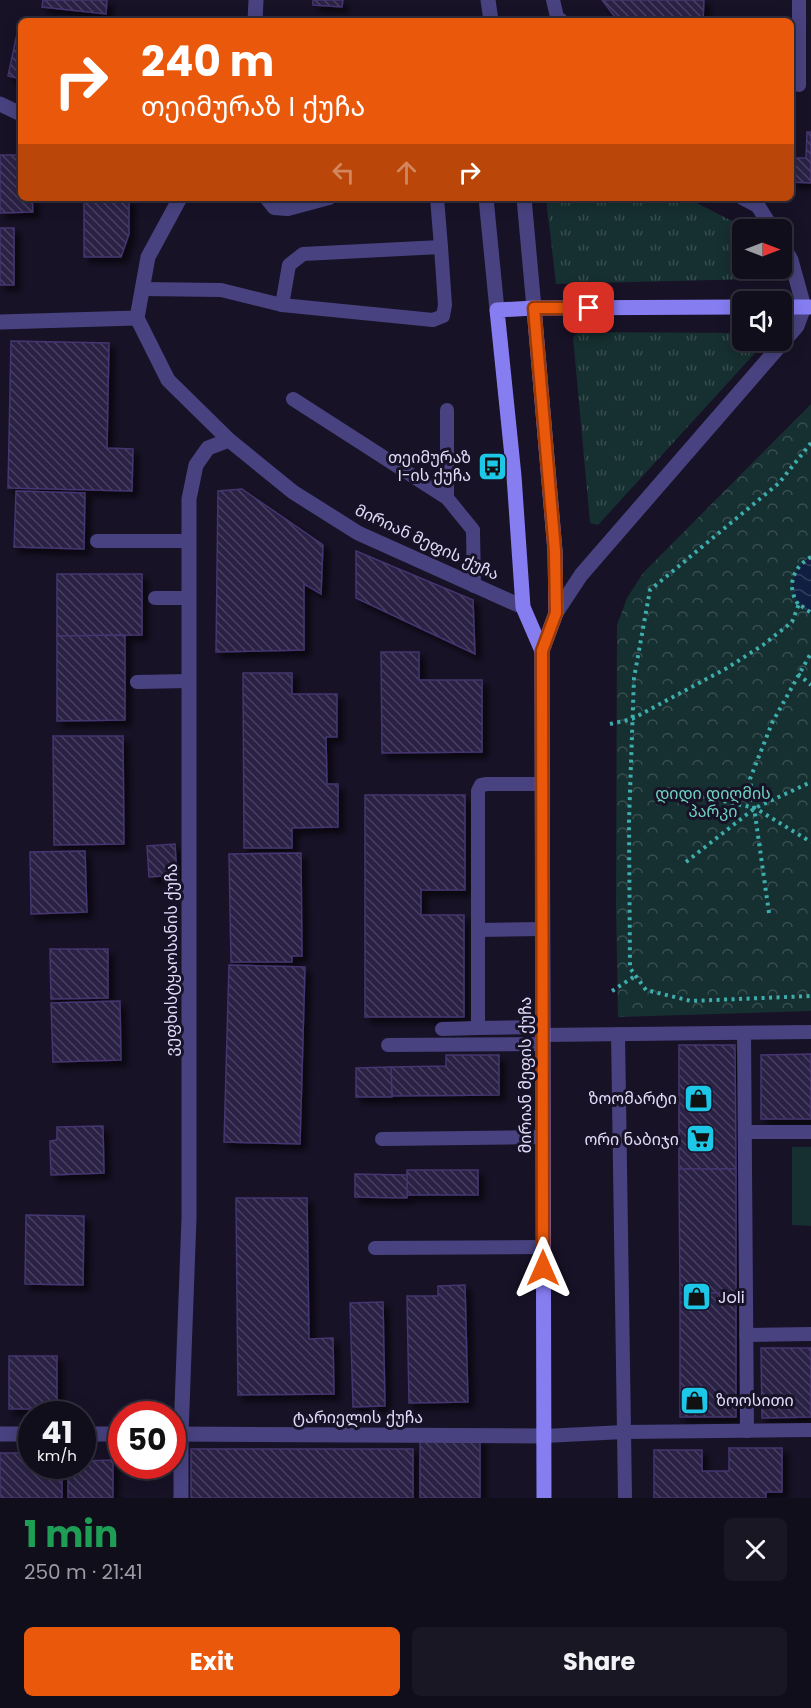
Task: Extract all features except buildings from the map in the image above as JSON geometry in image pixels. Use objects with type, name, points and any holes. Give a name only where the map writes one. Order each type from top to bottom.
[{"type":"main road","points":[[497,310],[732,307]]},
{"type":"main road","name":"მირიან მეფის ქუჩა","points":[[534,308],[555,551],[556,613],[542,651],[544,1498]]},
{"type":"main road","name":"მირიან მეფის ქუჩა","points":[[497,310],[514,476],[523,606],[542,651]]},
{"type":"street","points":[[255,0],[255,18]]},
{"type":"street","points":[[488,0],[490,18]]},
{"type":"street","points":[[0,104],[18,113]]},
{"type":"street","points":[[0,322],[137,318],[148,257],[178,201]]},
{"type":"street","name":"მირიან მეფის ქუჩა","points":[[486,201],[497,310]]},
{"type":"street","name":"მირიან მეფის ქუჩა","points":[[524,201],[534,308]]},
{"type":"street","points":[[749,201],[758,206],[766,219]]},
{"type":"street","points":[[792,263],[807,307]]},
{"type":"street","name":"მირიან მეფის ქუჩა","points":[[556,613],[581,575],[797,326],[807,307]]},
{"type":"street","name":"მირიან მეფის ქუჩა","points":[[137,318],[168,380],[229,440],[292,492],[358,533],[523,606]]},
{"type":"street","name":"ვეფხისტყაოსანის ქუჩა","points":[[179,1401],[189,1218],[189,499],[196,465],[208,448],[229,440]]},
{"type":"street","points":[[0,1434],[18,1434]]},
{"type":"street","name":"ტარიელის ქუჩა","points":[[186,1434],[544,1436]]},
{"type":"street","name":"ვეფხისტყაოსანის ქუჩა","points":[[180,1479],[181,1498]]},
{"type":"lane","points":[[553,0],[558,18]]},
{"type":"lane","points":[[799,0],[799,85]]},
{"type":"lane","points":[[268,201],[274,208],[288,208],[317,201]]},
{"type":"lane","points":[[142,289],[221,290],[282,305],[434,320],[443,316],[445,305],[437,201]]},
{"type":"lane","points":[[282,305],[289,265],[303,254],[441,247]]},
{"type":"lane","points":[[292,399],[447,498],[473,530],[474,586]]},
{"type":"lane","points":[[447,410],[447,498]]},
{"type":"lane","points":[[97,541],[189,541]]},
{"type":"lane","points":[[155,598],[189,598]]},
{"type":"lane","points":[[137,682],[189,681]]},
{"type":"lane","points":[[478,1028],[478,791],[481,785],[487,784],[542,784]]},
{"type":"lane","points":[[478,930],[542,929]]},
{"type":"lane","points":[[442,1029],[478,1028],[543,1035]]},
{"type":"lane","points":[[388,1045],[543,1035],[811,1032]]},
{"type":"lane","points":[[744,1033],[747,1431]]},
{"type":"lane","points":[[618,1034],[625,1498]]},
{"type":"lane","points":[[745,1132],[811,1132]]},
{"type":"lane","points":[[382,1138],[543,1137]]},
{"type":"lane","points":[[375,1248],[543,1247]]},
{"type":"lane","points":[[746,1335],[811,1334]]},
{"type":"lane","points":[[544,1436],[624,1432],[811,1430]]},
{"type":"path","points":[[811,443],[779,483],[650,590],[634,678],[628,906],[630,968],[646,990],[690,1001],[811,996]]},
{"type":"path","points":[[811,557],[799,566],[792,579],[793,593],[799,604],[811,613]]},
{"type":"path","points":[[610,724],[632,719],[728,668],[792,622],[799,604]]},
{"type":"path","points":[[769,914],[750,779],[772,723],[811,653]]},
{"type":"path","points":[[798,674],[811,685]]},
{"type":"path","points":[[686,862],[755,808],[811,782]]},
{"type":"path","points":[[687,793],[755,808],[811,842]]},
{"type":"path","points":[[612,991],[635,976]]},
{"type":"green space","points":[[546,201],[693,201],[732,221],[732,279],[753,279],[556,284]]},
{"type":"green space","points":[[578,332],[732,333],[732,351],[757,351],[598,525],[590,523],[573,337]]},
{"type":"green space","name":"დიდი დიღმის პარკი","points":[[811,404],[811,1011],[618,1017],[617,625],[627,598],[643,573]]},
{"type":"green space","points":[[792,1147],[811,1147],[811,1226],[792,1225]]},
{"type":"water","points":[[811,557],[811,613],[797,601],[793,585],[797,569]]},
{"type":"place","name":"თეიმურაზ I-ის ქუჩა","points":[[492,466]]},
{"type":"place","name":"ზოომარტი","points":[[698,1098]]},
{"type":"place","name":"ორი ნაბიჯი","points":[[700,1139]]},
{"type":"place","name":"Joli","points":[[697,1297]]},
{"type":"place","name":"ზოოსითი","points":[[695,1400]]},
{"type":"route","points":[[543,1268],[542,651],[556,613],[555,551],[534,308],[589,308]]}]
